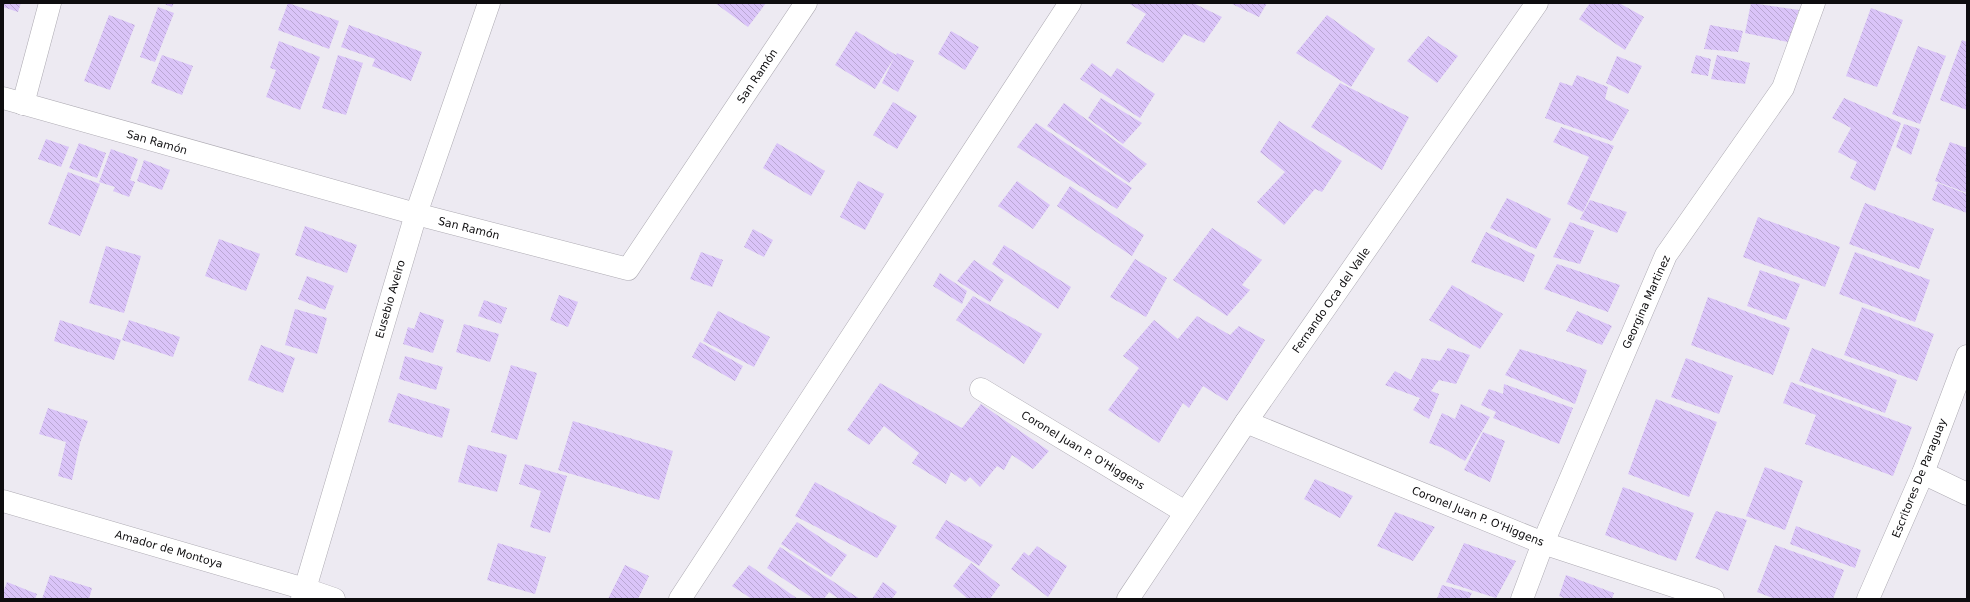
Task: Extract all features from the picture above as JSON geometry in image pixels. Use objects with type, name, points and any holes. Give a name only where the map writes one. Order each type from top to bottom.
[{"type":"street","points":[[13,101],[50,3]]},
{"type":"street","name":"Eusebio Aveiro","points":[[304,594],[416,214],[489,3]]},
{"type":"street","name":"San Ramón","points":[[13,101],[416,214],[628,269],[806,3]]},
{"type":"street","points":[[680,599],[1070,3]]},
{"type":"street","name":"Fernando Oca del Valle","points":[[1128,599],[1246,422],[1537,3]]},
{"type":"street","name":"Georgina Martinez","points":[[1522,599],[1543,543],[1666,255],[1783,88],[1814,3]]},
{"type":"street","name":"Escritores De Paraguay","points":[[1868,599],[1923,473],[1967,356]]},
{"type":"street","name":"Coronel Juan P. O'Higgens","points":[[981,389],[1185,512]]},
{"type":"street","name":"Coronel Juan P. O'Higgens","points":[[1246,422],[1543,543],[1713,599]]},
{"type":"street","points":[[1923,473],[1967,494]]},
{"type":"street","name":"Amador de Montoya","points":[[3,501],[304,594],[334,599]]},
{"type":"building","points":[[3,3],[21,3],[18,12],[3,7]]},
{"type":"building","points":[[162,3],[174,3],[172,7]]},
{"type":"building","points":[[288,3],[339,21],[329,49],[278,30]]},
{"type":"building","points":[[715,3],[766,3],[748,27]]},
{"type":"building","points":[[1128,3],[1193,3],[1222,17],[1204,43],[1184,34],[1163,63],[1126,43],[1146,14]]},
{"type":"building","points":[[1230,3],[1267,3],[1259,17]]},
{"type":"building","points":[[1590,3],[1619,3],[1644,17],[1625,50],[1579,19]]},
{"type":"building","points":[[1751,3],[1799,10],[1788,42],[1745,33]]},
{"type":"building","points":[[158,7],[174,13],[155,62],[140,57]]},
{"type":"building","points":[[1871,8],[1903,20],[1877,87],[1846,76]]},
{"type":"building","points":[[109,15],[135,25],[110,90],[84,81]]},
{"type":"building","points":[[1327,15],[1375,49],[1351,87],[1296,53]]},
{"type":"building","points":[[349,25],[422,52],[411,81],[372,66],[375,59],[341,47]]},
{"type":"building","points":[[1710,25],[1743,31],[1738,52],[1704,49]]},
{"type":"building","points":[[856,31],[896,55],[897,53],[914,61],[898,92],[882,83],[894,58],[875,89],[835,65]]},
{"type":"building","points":[[951,31],[979,47],[965,70],[938,54]]},
{"type":"building","points":[[1428,36],[1458,56],[1437,83],[1407,61]]},
{"type":"building","points":[[1962,40],[1967,42],[1967,110],[1940,100]]},
{"type":"building","points":[[279,41],[320,57],[300,110],[266,97],[276,70],[270,68]]},
{"type":"building","points":[[1918,46],[1946,56],[1920,124],[1892,114]]},
{"type":"building","points":[[162,55],[193,66],[182,95],[151,83]]},
{"type":"building","points":[[338,55],[363,63],[346,115],[322,108]]},
{"type":"building","points":[[1696,55],[1711,59],[1708,76],[1691,73]]},
{"type":"building","points":[[1717,55],[1750,63],[1745,84],[1711,79]]},
{"type":"building","points":[[1617,56],[1642,66],[1628,94],[1606,83]]},
{"type":"building","points":[[1092,63],[1111,77],[1117,68],[1155,94],[1140,118],[1080,79]]},
{"type":"building","points":[[1577,75],[1608,87],[1605,99],[1629,110],[1612,141],[1545,118],[1560,82],[1572,86]]},
{"type":"building","points":[[1340,83],[1409,117],[1382,170],[1311,127]]},
{"type":"building","points":[[1101,98],[1142,123],[1123,144],[1088,118]]},
{"type":"building","points":[[1844,98],[1901,123],[1875,191],[1850,178],[1857,162],[1838,152],[1851,128],[1832,118]]},
{"type":"building","points":[[893,102],[917,116],[897,149],[873,135]]},
{"type":"building","points":[[1064,103],[1147,164],[1129,183],[1047,126]]},
{"type":"building","points":[[1279,121],[1342,161],[1322,192],[1315,189],[1284,225],[1257,202],[1285,172],[1260,152]]},
{"type":"building","points":[[1036,123],[1132,188],[1117,209],[1017,147]]},
{"type":"building","points":[[1904,124],[1920,129],[1911,155],[1896,147]]},
{"type":"building","points":[[1561,127],[1614,146],[1583,212],[1567,204],[1589,157],[1553,142]]},
{"type":"building","points":[[46,139],[69,147],[61,167],[38,159]]},
{"type":"building","points":[[1950,142],[1967,148],[1967,193],[1935,181]]},
{"type":"building","points":[[79,143],[106,153],[97,178],[69,168]]},
{"type":"building","points":[[777,143],[825,171],[811,196],[763,168]]},
{"type":"building","points":[[111,149],[138,159],[130,180],[135,182],[129,197],[113,191],[115,187],[99,182]]},
{"type":"building","points":[[144,160],[170,170],[162,190],[137,181]]},
{"type":"building","points":[[68,172],[100,184],[80,236],[48,224]]},
{"type":"building","points":[[858,181],[884,194],[865,230],[840,217]]},
{"type":"building","points":[[1017,181],[1050,205],[1033,229],[998,206]]},
{"type":"building","points":[[1938,183],[1967,194],[1967,213],[1932,200]]},
{"type":"building","points":[[1070,186],[1144,235],[1132,256],[1057,206]]},
{"type":"building","points":[[1507,198],[1551,219],[1536,249],[1490,228]]},
{"type":"building","points":[[1590,200],[1627,212],[1617,233],[1580,219]]},
{"type":"building","points":[[1865,203],[1934,229],[1919,269],[1849,244]]},
{"type":"building","points":[[1758,217],[1840,247],[1825,287],[1743,257]]},
{"type":"building","points":[[1570,222],[1594,231],[1580,264],[1553,257]]},
{"type":"building","points":[[305,226],[357,245],[347,273],[295,255]]},
{"type":"building","points":[[1212,228],[1262,260],[1242,285],[1250,290],[1227,316],[1173,280]]},
{"type":"building","points":[[753,229],[773,240],[764,257],[744,247]]},
{"type":"building","points":[[1486,232],[1535,255],[1524,282],[1471,262]]},
{"type":"building","points":[[219,239],[260,254],[246,291],[205,276]]},
{"type":"building","points":[[1004,245],[1071,287],[1058,309],[992,264]]},
{"type":"building","points":[[106,246],[141,256],[124,313],[89,303]]},
{"type":"building","points":[[701,252],[723,260],[712,287],[690,279]]},
{"type":"building","points":[[1855,252],[1930,280],[1915,322],[1839,294]]},
{"type":"building","points":[[1135,259],[1167,278],[1146,317],[1110,297]]},
{"type":"building","points":[[974,260],[1004,280],[990,302],[957,281]]},
{"type":"building","points":[[1557,264],[1620,285],[1608,312],[1544,289]]},
{"type":"building","points":[[1760,270],[1800,284],[1786,320],[1747,306]]},
{"type":"building","points":[[940,273],[967,291],[962,304],[933,286]]},
{"type":"building","points":[[307,276],[334,286],[325,310],[298,299]]},
{"type":"building","points":[[1452,285],[1503,314],[1480,349],[1429,320]]},
{"type":"building","points":[[559,295],[578,302],[568,327],[550,320]]},
{"type":"building","points":[[973,296],[1042,334],[1024,364],[956,320]]},
{"type":"building","points":[[1708,297],[1790,328],[1773,375],[1691,345]]},
{"type":"building","points":[[484,300],[507,308],[501,324],[478,316]]},
{"type":"building","points":[[1862,307],[1934,334],[1917,381],[1844,355]]},
{"type":"building","points":[[295,309],[327,318],[317,354],[285,345]]},
{"type":"building","points":[[718,311],[770,337],[754,367],[703,341]]},
{"type":"building","points":[[1577,311],[1612,326],[1602,345],[1566,331]]},
{"type":"building","points":[[420,312],[444,320],[433,353],[403,344],[408,327],[414,329]]},
{"type":"building","points":[[1197,316],[1230,335],[1239,326],[1265,340],[1227,401],[1203,386],[1189,408],[1183,403],[1159,443],[1108,410],[1139,368],[1123,356],[1154,320],[1178,339]]},
{"type":"building","points":[[60,320],[121,340],[114,360],[54,341]]},
{"type":"building","points":[[129,320],[180,337],[173,357],[122,340]]},
{"type":"building","points":[[464,324],[499,334],[490,362],[456,352]]},
{"type":"building","points":[[700,342],[743,366],[735,381],[692,357]]},
{"type":"building","points":[[261,345],[295,358],[283,393],[248,380]]},
{"type":"building","points":[[1448,348],[1470,355],[1456,384],[1439,380],[1431,391],[1439,394],[1429,419],[1413,410],[1420,398],[1385,385],[1395,371],[1411,380],[1422,358],[1440,361]]},
{"type":"building","points":[[1812,348],[1897,380],[1885,413],[1799,381]]},
{"type":"building","points":[[1520,349],[1587,370],[1575,404],[1505,375]]},
{"type":"building","points":[[405,356],[443,367],[436,390],[399,379]]},
{"type":"building","points":[[1686,358],[1733,376],[1719,414],[1671,397]]},
{"type":"building","points":[[511,365],[537,373],[517,440],[491,432]]},
{"type":"building","points":[[1791,382],[1912,427],[1893,476],[1805,444],[1816,415],[1783,403]]},
{"type":"building","points":[[880,383],[962,428],[981,404],[1049,451],[1033,469],[1012,455],[1004,470],[997,466],[980,487],[970,477],[965,482],[951,472],[946,484],[912,463],[919,453],[884,426],[869,445],[847,430]]},
{"type":"building","points":[[1504,384],[1573,408],[1559,444],[1493,418],[1496,412],[1481,405],[1489,389],[1503,394]]},
{"type":"building","points":[[398,393],[450,409],[442,438],[388,422]]},
{"type":"building","points":[[1656,399],[1717,422],[1689,497],[1628,474]]},
{"type":"building","points":[[1461,404],[1490,417],[1465,461],[1443,448],[1429,443],[1442,413],[1455,419]]},
{"type":"building","points":[[48,408],[88,421],[80,443],[72,480],[58,476],[66,442],[39,434]]},
{"type":"building","points":[[573,421],[673,451],[659,500],[558,470]]},
{"type":"building","points":[[1483,432],[1505,441],[1490,482],[1464,470]]},
{"type":"building","points":[[468,445],[507,455],[497,492],[458,482]]},
{"type":"building","points":[[525,464],[567,476],[550,533],[530,527],[541,491],[519,484]]},
{"type":"building","points":[[1765,467],[1803,481],[1785,530],[1746,516]]},
{"type":"building","points":[[1315,479],[1353,496],[1340,518],[1304,499]]},
{"type":"building","points":[[815,482],[897,526],[877,558],[795,516]]},
{"type":"building","points":[[1623,487],[1694,513],[1676,561],[1605,535]]},
{"type":"building","points":[[1716,511],[1747,520],[1728,571],[1695,558]]},
{"type":"building","points":[[1395,512],[1435,527],[1413,561],[1377,546]]},
{"type":"building","points":[[946,520],[993,545],[979,566],[935,538]]},
{"type":"building","points":[[797,522],[847,555],[831,577],[781,544]]},
{"type":"building","points":[[1796,526],[1861,550],[1855,568],[1790,544]]},
{"type":"building","points":[[498,543],[546,557],[535,594],[487,580]]},
{"type":"building","points":[[1464,543],[1516,561],[1496,598],[1446,582]]},
{"type":"building","points":[[1775,545],[1844,570],[1833,599],[1775,599],[1757,592]]},
{"type":"building","points":[[1037,546],[1067,566],[1048,597],[1011,569],[1024,552],[1029,556]]},
{"type":"building","points":[[780,547],[860,599],[839,599],[829,592],[824,599],[814,599],[767,568]]},
{"type":"building","points":[[971,563],[1000,585],[990,599],[968,599],[953,586]]},
{"type":"building","points":[[625,565],[649,576],[638,599],[608,599]]},
{"type":"building","points":[[749,565],[798,599],[752,599],[732,586]]},
{"type":"building","points":[[50,575],[92,588],[89,599],[42,599]]},
{"type":"building","points":[[1566,575],[1614,593],[1612,599],[1566,599],[1559,596]]},
{"type":"building","points":[[7,582],[37,594],[35,599],[3,599],[3,593]]},
{"type":"building","points":[[883,582],[897,592],[892,599],[872,599]]},
{"type":"building","points":[[1442,585],[1472,593],[1469,599],[1437,599]]}]
